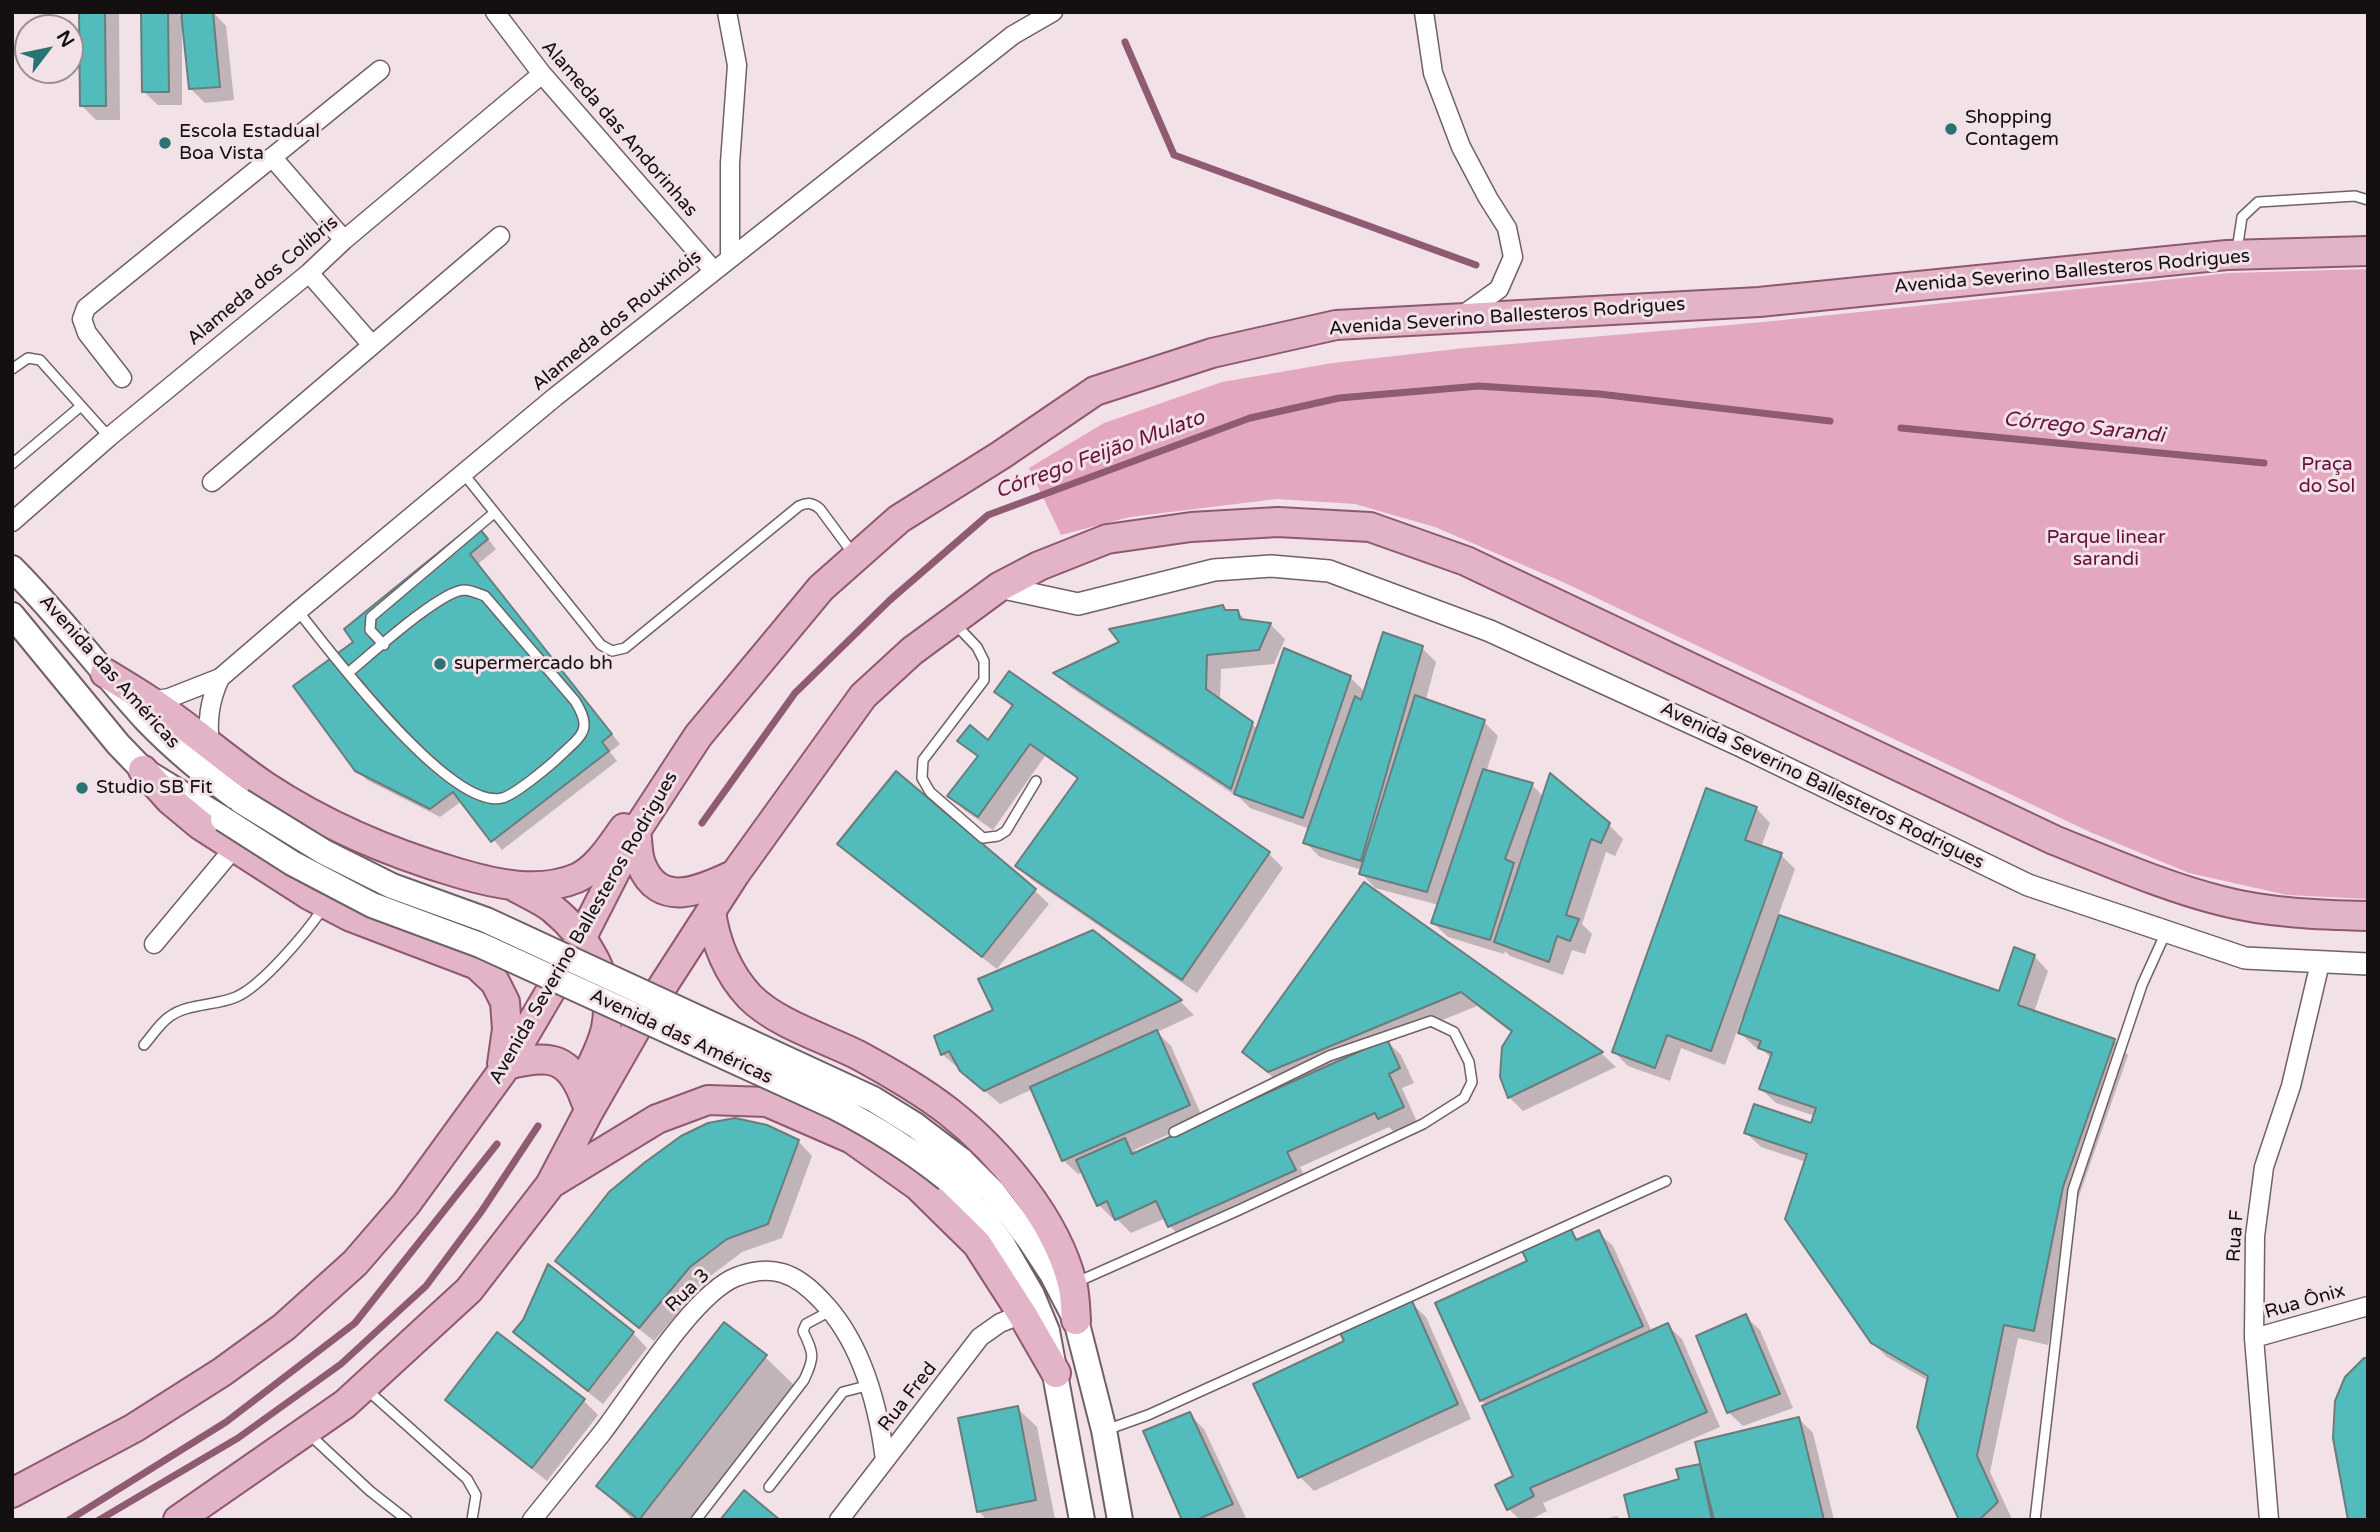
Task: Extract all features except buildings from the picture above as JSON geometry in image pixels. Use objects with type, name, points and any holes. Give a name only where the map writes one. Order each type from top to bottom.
[{"type":"main road","name":"Avenida Severino Ballesteros Rodrigues","points":[[12,1493],[134,1428],[222,1372],[284,1327],[355,1264],[406,1204],[504,1069],[581,939],[636,831],[698,736],[821,588],[899,519],[1001,455],[1094,391],[1212,352],[1336,325],[1759,302],[2237,255],[2368,251]]},
{"type":"main road","points":[[585,1100],[735,874],[863,696],[912,651],[952,621],[999,587],[1039,566],[1107,539],[1191,527],[1278,522],[1370,527],[1466,561],[2054,840],[2127,870],[2223,902],[2312,914],[2368,916]]},
{"type":"main road","name":"Avenida das Américas","points":[[12,568],[36,591],[149,723],[206,775],[241,801],[324,852],[392,886],[486,919],[873,1099],[915,1125],[954,1169],[976,1209],[1032,1295],[1047,1331],[1082,1520]]},
{"type":"main road","name":"Avenida das Américas","points":[[12,615],[118,744],[143,770],[292,863],[373,905],[480,945],[835,1107],[882,1131],[917,1154],[954,1169],[993,1192],[1052,1274],[1076,1320],[1104,1430],[1120,1520]]},
{"type":"main road","points":[[105,673],[151,701],[267,787],[322,819],[385,850],[473,877],[514,886],[555,885],[579,877],[604,855],[698,736]]},
{"type":"main road","points":[[143,770],[170,800],[200,825],[326,904],[351,917],[477,965],[495,982],[505,1002],[507,1029],[504,1069],[534,1058],[551,1059],[567,1067],[585,1100]]},
{"type":"main road","points":[[636,831],[640,862],[651,883],[665,892],[681,893],[735,874]]},
{"type":"main road","points":[[178,1520],[345,1404],[469,1290],[550,1185],[585,1100],[606,1030],[608,1010],[602,976],[581,939],[551,908],[514,886]]},
{"type":"main road","points":[[711,911],[714,934],[720,950],[750,997],[773,1014],[859,1056],[918,1090],[949,1112],[985,1144],[1017,1180],[1043,1218],[1063,1255],[1072,1284],[1076,1320]]},
{"type":"main road","points":[[550,1185],[657,1119],[708,1100],[767,1102],[852,1139],[918,1186],[977,1244],[1056,1373]]},
{"type":"street","name":"Alameda das Andorinhas","points":[[495,12],[542,74],[714,271]]},
{"type":"street","points":[[727,12],[737,65],[730,163],[730,258]]},
{"type":"street","name":"Alameda dos Rouxinóis","points":[[151,701],[178,695],[220,678],[463,473],[730,258],[1013,35],[1053,12]]},
{"type":"street","points":[[1424,12],[1433,73],[1461,147],[1507,228],[1513,257],[1500,289],[1459,318]]},
{"type":"street","points":[[122,378],[86,333],[82,319],[86,308],[380,70]]},
{"type":"street","name":"Alameda dos Colíbris","points":[[12,522],[109,437],[309,273],[344,240],[542,74]]},
{"type":"street","points":[[272,157],[344,240]]},
{"type":"street","points":[[212,482],[500,236]]},
{"type":"street","points":[[309,273],[372,345]]},
{"type":"street","name":"Avenida Severino Ballesteros Rodrigues","points":[[999,587],[1078,604],[1214,570],[1271,566],[1329,571],[1490,631],[1739,745],[2028,885],[2245,958],[2368,964]]},
{"type":"street","points":[[210,747],[207,722],[212,697],[220,678]]},
{"type":"street","points":[[154,944],[234,848]]},
{"type":"street","name":"Rua F","points":[[2269,1520],[2253,1338],[2255,1236],[2264,1167],[2291,1086],[2320,963]]},
{"type":"street","name":"Rua 3","points":[[532,1520],[602,1433],[683,1323],[711,1293],[735,1277],[766,1269],[793,1276],[832,1310],[870,1385],[881,1426],[886,1460]]},
{"type":"street","name":"Rua Ônix","points":[[2253,1338],[2368,1306]]},
{"type":"street","name":"Rua Fred","points":[[839,1520],[980,1338],[1000,1323],[1022,1314]]},
{"type":"lane","points":[[2237,255],[2242,217],[2258,202],[2355,196],[2368,200]]},
{"type":"lane","points":[[12,369],[28,358],[40,360],[109,437]]},
{"type":"lane","points":[[12,464],[81,406]]},
{"type":"lane","points":[[463,473],[601,645],[612,651],[625,648],[805,503],[816,505],[820,509],[855,556]]},
{"type":"lane","points":[[384,645],[370,630],[371,617],[494,513]]},
{"type":"lane","points":[[298,611],[348,673],[403,737],[433,765],[462,786],[489,798],[502,798],[517,788],[555,761],[583,732],[585,717],[575,701],[485,596],[462,590],[426,611],[348,673]]},
{"type":"lane","points":[[952,621],[977,647],[984,661],[984,680],[923,760],[922,778],[930,792],[983,838],[998,836],[1006,831],[1036,781]]},
{"type":"lane","points":[[144,1045],[167,1019],[177,1012],[237,997],[255,986],[312,924],[326,904]]},
{"type":"lane","points":[[2035,1520],[2073,1190],[2142,985],[2166,932]]},
{"type":"lane","points":[[1072,1284],[1423,1124],[1464,1098],[1472,1082],[1469,1062],[1454,1032],[1431,1021],[1329,1056],[1174,1132]]},
{"type":"lane","points":[[1104,1430],[1148,1415],[1666,1181]]},
{"type":"lane","points":[[696,1520],[804,1380],[812,1363],[813,1349],[803,1331],[806,1324],[832,1310]]},
{"type":"lane","points":[[769,1487],[843,1392],[870,1385]]},
{"type":"lane","points":[[363,1387],[467,1479],[476,1495],[472,1520]]},
{"type":"lane","points":[[306,1431],[370,1491],[407,1520]]},
{"type":"green space","name":"Parque linear sarandi","points":[[2368,269],[2368,899],[2287,895],[2189,873],[2090,832],[1565,583],[1435,527],[1355,504],[1277,499],[1130,517],[1061,535],[1029,468],[1104,423],[1222,382],[1333,363],[1465,348],[1764,322],[2230,273]]},
{"type":"waterway","name":"Córrego Feijão Mulato","points":[[1125,42],[1174,155],[1476,265]]},
{"type":"waterway","name":"Córrego Feijão Mulato","points":[[702,823],[795,693],[890,600],[988,515],[1250,418],[1339,398],[1479,386],[1599,394],[1830,421]]},
{"type":"waterway","name":"Córrego Sarandi","points":[[1901,428],[2264,463]]},
{"type":"waterway","points":[[99,1520],[238,1438],[341,1364],[426,1286],[481,1212],[538,1126]]},
{"type":"waterway","points":[[69,1520],[226,1422],[355,1323],[497,1144]]},
{"type":"place","name":"Shopping Contagem","points":[[1951,129]]},
{"type":"place","name":"Escola Estadual Boa Vista","points":[[165,143]]},
{"type":"place","name":"supermercado bh","points":[[440,664]]},
{"type":"place","name":"Studio SB Fit","points":[[82,788]]},
{"type":"park label","name":"Praça do Sol","points":[[2327,476]]}]
